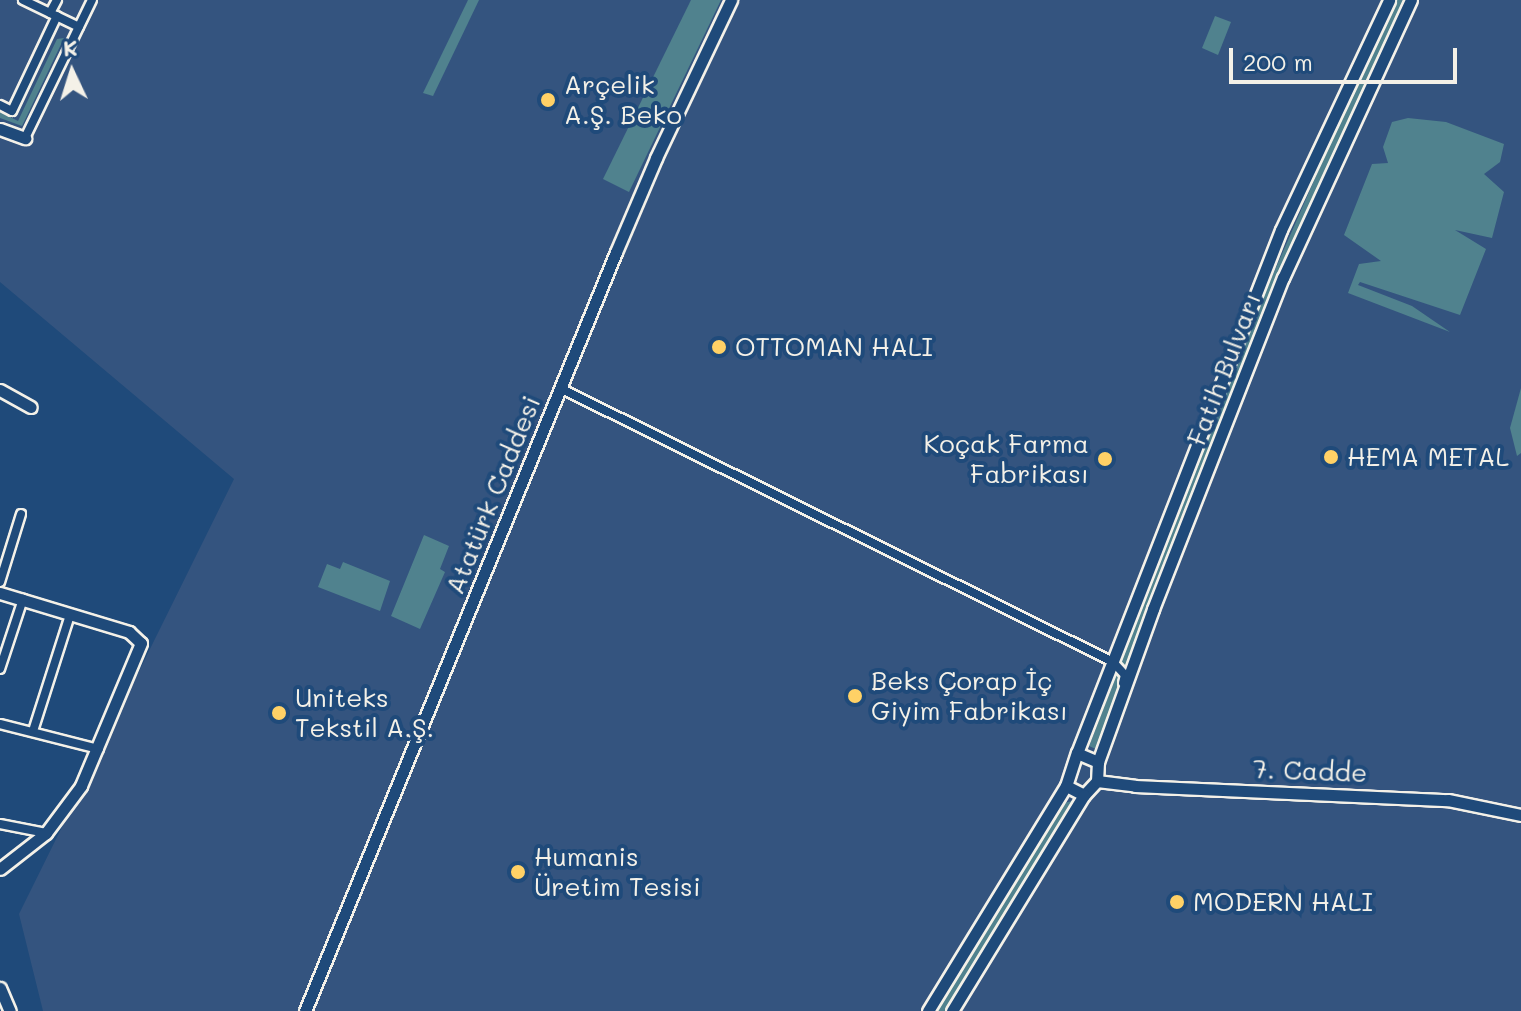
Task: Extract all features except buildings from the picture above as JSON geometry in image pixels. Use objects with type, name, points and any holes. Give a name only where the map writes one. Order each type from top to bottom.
[{"type":"main road","name":"Atatürk Caddesi","points":[[305,1011],[656,158],[731,0]]},
{"type":"main road","name":"Fatih Bulvarı","points":[[928,1011],[1066,786],[1281,230],[1389,0]]},
{"type":"main road","name":"Fatih Bulvarı","points":[[1097,781],[1098,762],[1118,704],[1293,255],[1411,0]]},
{"type":"main road","points":[[0,129],[25,138]]},
{"type":"main road","points":[[0,390],[31,407]]},
{"type":"main road","points":[[0,593],[129,632],[141,643],[81,786],[46,833],[0,869]]},
{"type":"main road","points":[[1077,753],[1098,762]]},
{"type":"main road","points":[[952,1011],[1084,795],[1097,781]]},
{"type":"main road","name":"7. Cadde","points":[[1097,781],[1135,786],[1448,800],[1521,815]]},
{"type":"main road","points":[[1066,786],[1084,795]]},
{"type":"main road","points":[[0,861],[26,850]]},
{"type":"main road","points":[[0,988],[10,1011]]},
{"type":"street","points":[[23,0],[79,27]]},
{"type":"street","points":[[0,105],[12,111],[54,15],[57,0]]},
{"type":"street","points":[[25,138],[92,0]]},
{"type":"street","points":[[560,388],[1113,662],[1125,675],[1118,704]]},
{"type":"street","points":[[0,582],[21,514]]},
{"type":"street","points":[[0,669],[23,599]]},
{"type":"street","points":[[33,731],[70,615]]},
{"type":"street","points":[[0,724],[99,749]]},
{"type":"street","points":[[0,824],[46,833]]},
{"type":"shaded area","points":[[0,0],[1521,0],[1521,1011],[43,1011],[19,914],[234,479],[0,282]]},
{"type":"green space","points":[[468,0],[479,0],[433,96],[423,93]]},
{"type":"green space","points":[[691,0],[721,0],[629,192],[603,179]]},
{"type":"green space","points":[[1393,0],[1408,0],[1360,99],[1127,669],[1119,659],[1257,311]]},
{"type":"green space","points":[[1215,16],[1231,22],[1218,55],[1202,48]]},
{"type":"green space","points":[[64,38],[22,126],[0,118],[0,112],[18,121],[57,39]]},
{"type":"green space","points":[[1408,118],[1446,122],[1504,144],[1500,162],[1484,174],[1504,192],[1492,238],[1455,230],[1486,249],[1460,315],[1360,282],[1358,285],[1412,306],[1450,332],[1348,293],[1359,264],[1381,261],[1344,235],[1372,164],[1388,163],[1383,147],[1392,122]]},
{"type":"green space","points":[[1521,388],[1521,453],[1517,456],[1510,428]]},
{"type":"green space","points":[[424,535],[449,546],[440,569],[445,572],[420,629],[391,616]]},
{"type":"green space","points":[[343,562],[390,581],[380,611],[318,587],[327,564],[340,569]]},
{"type":"green space","points":[[1118,671],[1123,680],[1098,750],[1089,746]]},
{"type":"green space","points":[[1072,801],[1075,804],[948,1011],[936,1011],[1064,803]]},
{"type":"place","name":"Arçelik A.Ş. Beko","points":[[548,100]]},
{"type":"place","name":"OTTOMAN HALI","points":[[719,347]]},
{"type":"place","name":"HEMA METAL","points":[[1331,457]]},
{"type":"place","name":"Koçak Farma Fabrikası","points":[[1105,459]]},
{"type":"place","name":"Beks Çorap İç Giyim Fabrikası","points":[[855,696]]},
{"type":"place","name":"Uniteks Tekstil A.Ş.","points":[[279,713]]},
{"type":"place","name":"Humanis Üretim Tesisi","points":[[518,872]]},
{"type":"place","name":"MODERN HALI","points":[[1177,902]]}]
